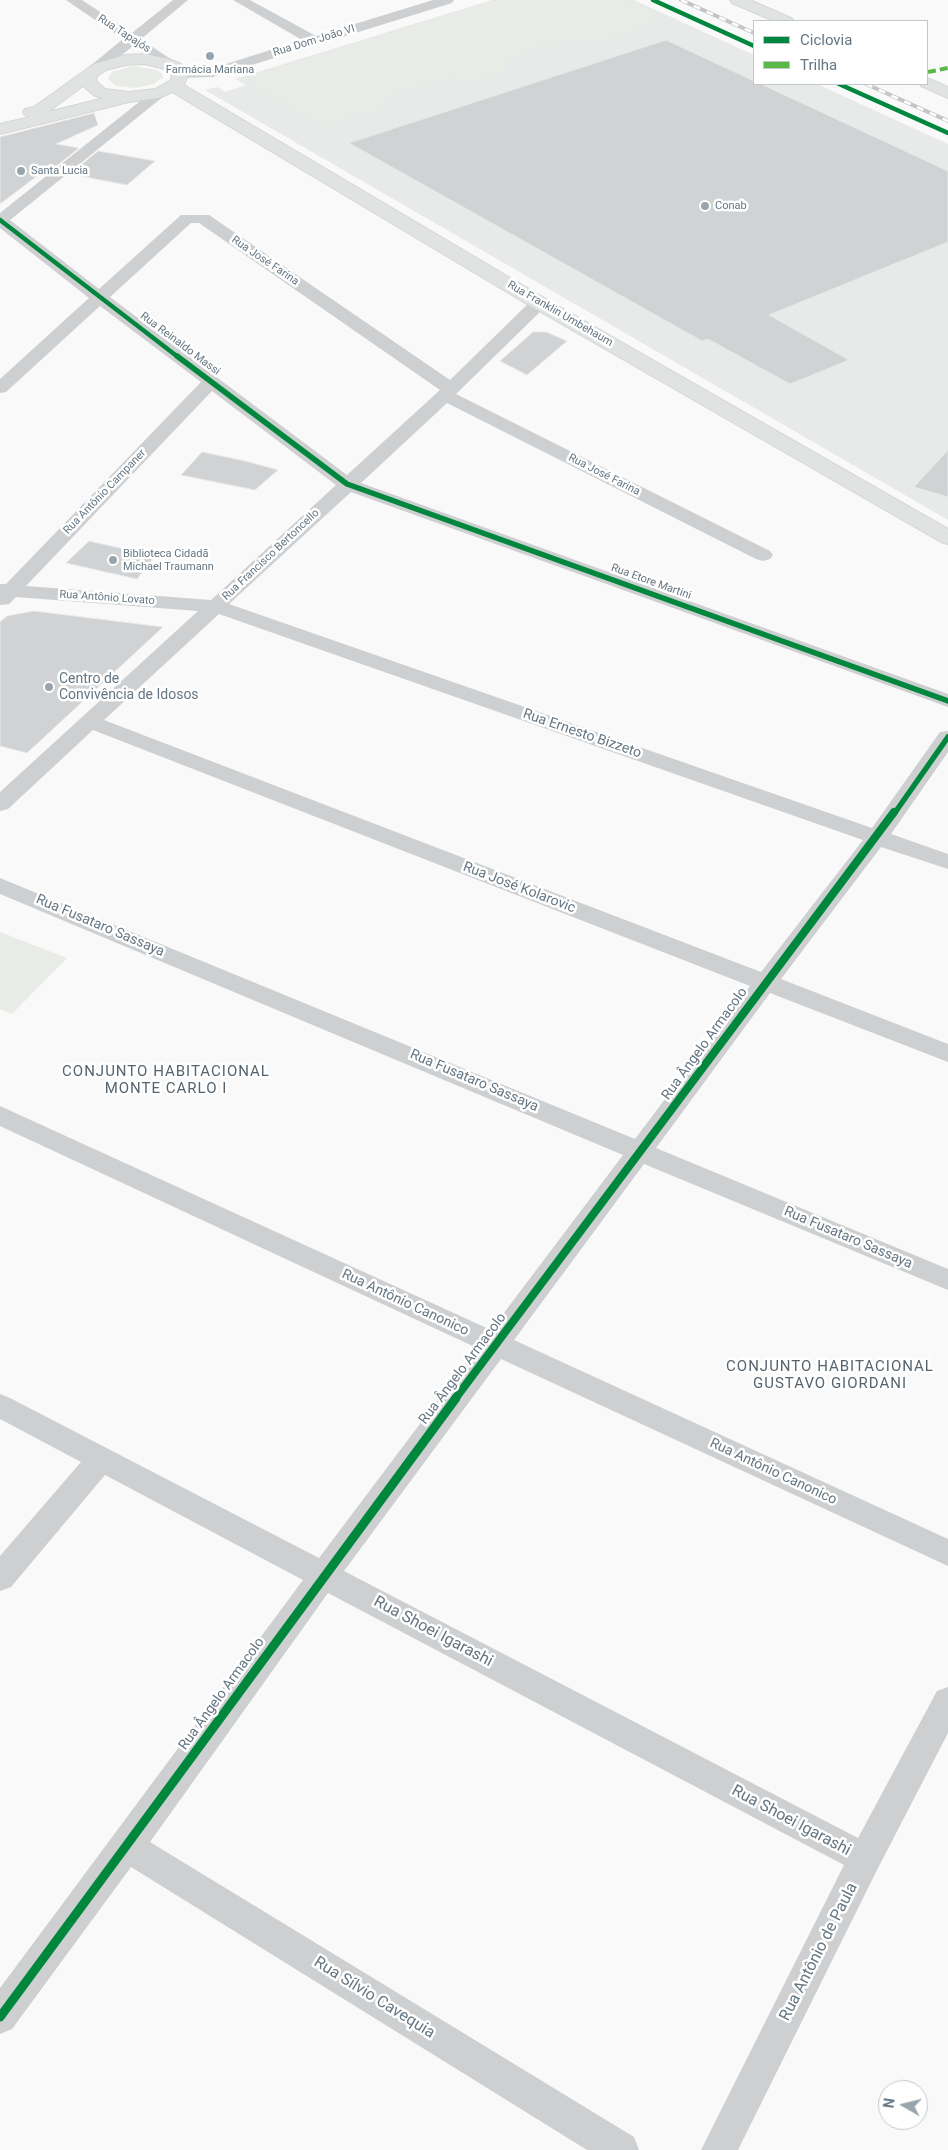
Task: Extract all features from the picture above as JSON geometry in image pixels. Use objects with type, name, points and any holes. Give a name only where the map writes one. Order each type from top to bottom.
[{"type":"street","name":"Rua Tapajós","points":[[73,0],[133,39],[172,80]]},
{"type":"street","points":[[0,120],[38,111],[92,72],[181,0]]},
{"type":"street","points":[[240,0],[314,41]]},
{"type":"street","points":[[737,0],[784,20]]},
{"type":"street","name":"Rua Dom João VI","points":[[172,80],[208,74],[436,1]]},
{"type":"street","name":"Rua Franklin Umbehaum","points":[[92,72],[107,64],[135,59],[154,60],[172,80],[540,303],[948,538]]},
{"type":"street","points":[[92,72],[88,82],[95,90],[110,95],[129,97]]},
{"type":"street","points":[[0,129],[129,97],[172,80]]},
{"type":"street","points":[[0,220],[172,80]]},
{"type":"street","points":[[928,83],[948,92]]},
{"type":"street","name":"Rua José Farina","points":[[100,298],[187,218],[203,218],[448,392],[763,555]]},
{"type":"street","name":"Rua Reinaldo Massi","points":[[0,220],[100,298],[347,484]]},
{"type":"street","points":[[0,388],[100,298]]},
{"type":"street","name":"Rua Francisco Bertoncello","points":[[0,804],[448,392],[540,303]]},
{"type":"street","name":"Rua Antônio Campaner","points":[[3,594],[211,382]]},
{"type":"street","name":"Rua Etore Martini","points":[[347,484],[948,701]]},
{"type":"street","name":"Rua Antônio Lovato","points":[[3,594],[215,606]]},
{"type":"street","name":"Rua Ernesto Bizzeto","points":[[215,606],[948,862]]},
{"type":"street","name":"Rua José Kolarovic","points":[[90,722],[948,1053]]},
{"type":"street","name":"Rua Ângelo Armacolo","points":[[0,2017],[324,1575],[642,1151],[765,983],[877,837],[948,737]]},
{"type":"street","name":"Rua Fusataro Sassaya","points":[[0,885],[948,1280]]},
{"type":"street","name":"Rua Antônio Canonico","points":[[0,1115],[948,1553]]},
{"type":"street","name":"Rua Shoei Igarashi","points":[[0,1406],[865,1860]]},
{"type":"street","points":[[0,1578],[101,1459]]},
{"type":"street","name":"Rua Antônio de Paula","points":[[719,2150],[865,1860],[948,1701]]},
{"type":"street","name":"Rua Sílvio Cavequia","points":[[127,1846],[621,2150]]},
{"type":"shaded area","points":[[492,0],[634,0],[753,55],[753,85],[819,85],[948,144],[948,520],[205,90],[217,87],[225,92],[246,85],[235,79]]},
{"type":"shaded area","points":[[499,0],[626,0],[666,18],[594,43],[564,43],[533,48],[509,59],[504,65],[504,71],[477,80],[448,78],[406,90],[389,98],[378,109],[325,126],[242,79]]},
{"type":"shaded area","points":[[134,66],[157,70],[163,77],[154,84],[135,88],[116,86],[108,79],[112,72]]},
{"type":"shaded area","points":[[0,932],[67,958],[12,1014],[0,1009]]},
{"type":"building","name":"Conab","points":[[666,40],[753,81],[753,85],[763,85],[948,171],[948,242],[769,315],[849,360],[790,384],[708,339],[702,341],[349,143]]},
{"type":"building","name":"Santa Lucia","points":[[94,113],[98,125],[56,144],[79,148],[50,171],[45,170],[0,204],[0,137]]},
{"type":"building","points":[[98,151],[155,161],[127,185],[70,174]]},
{"type":"building","points":[[533,332],[546,332],[567,341],[527,375],[500,361]]},
{"type":"building","points":[[948,450],[948,497],[914,487]]},
{"type":"building","points":[[202,452],[278,470],[255,490],[181,475]]},
{"type":"building","name":"Biblioteca Cidadã Michael Traumann","points":[[89,541],[155,556],[137,579],[66,563]]},
{"type":"building","name":"Centro de Convivência de Idosos","points":[[34,611],[163,627],[27,753],[0,746],[0,622],[7,616]]},
{"type":"railway","points":[[681,0],[753,33]]},
{"type":"railway","points":[[868,85],[948,121]]},
{"type":"marked path","points":[[928,72],[948,68]]},
{"type":"cycle path","points":[[653,0],[753,46]]},
{"type":"cycle path","points":[[841,85],[948,133]]},
{"type":"cycle path","points":[[0,220],[100,298],[347,484],[948,701]]},
{"type":"cycle path","points":[[0,2017],[324,1575],[765,983],[877,837],[948,737]]},
{"type":"place","name":"Farmácia Mariana","points":[[210,56]]},
{"type":"place","name":"Santa Lucia","points":[[21,171]]},
{"type":"place","name":"Conab","points":[[705,206]]},
{"type":"place","name":"Biblioteca Cidadã Michael Traumann","points":[[113,560]]},
{"type":"place","name":"Centro de Convivência de Idosos","points":[[49,687]]},
{"type":"district","name":"CONJUNTO HABITACIONAL MONTE CARLO I","points":[[166,1080]]},
{"type":"district","name":"CONJUNTO HABITACIONAL GUSTAVO GIORDANI","points":[[830,1376]]}]
